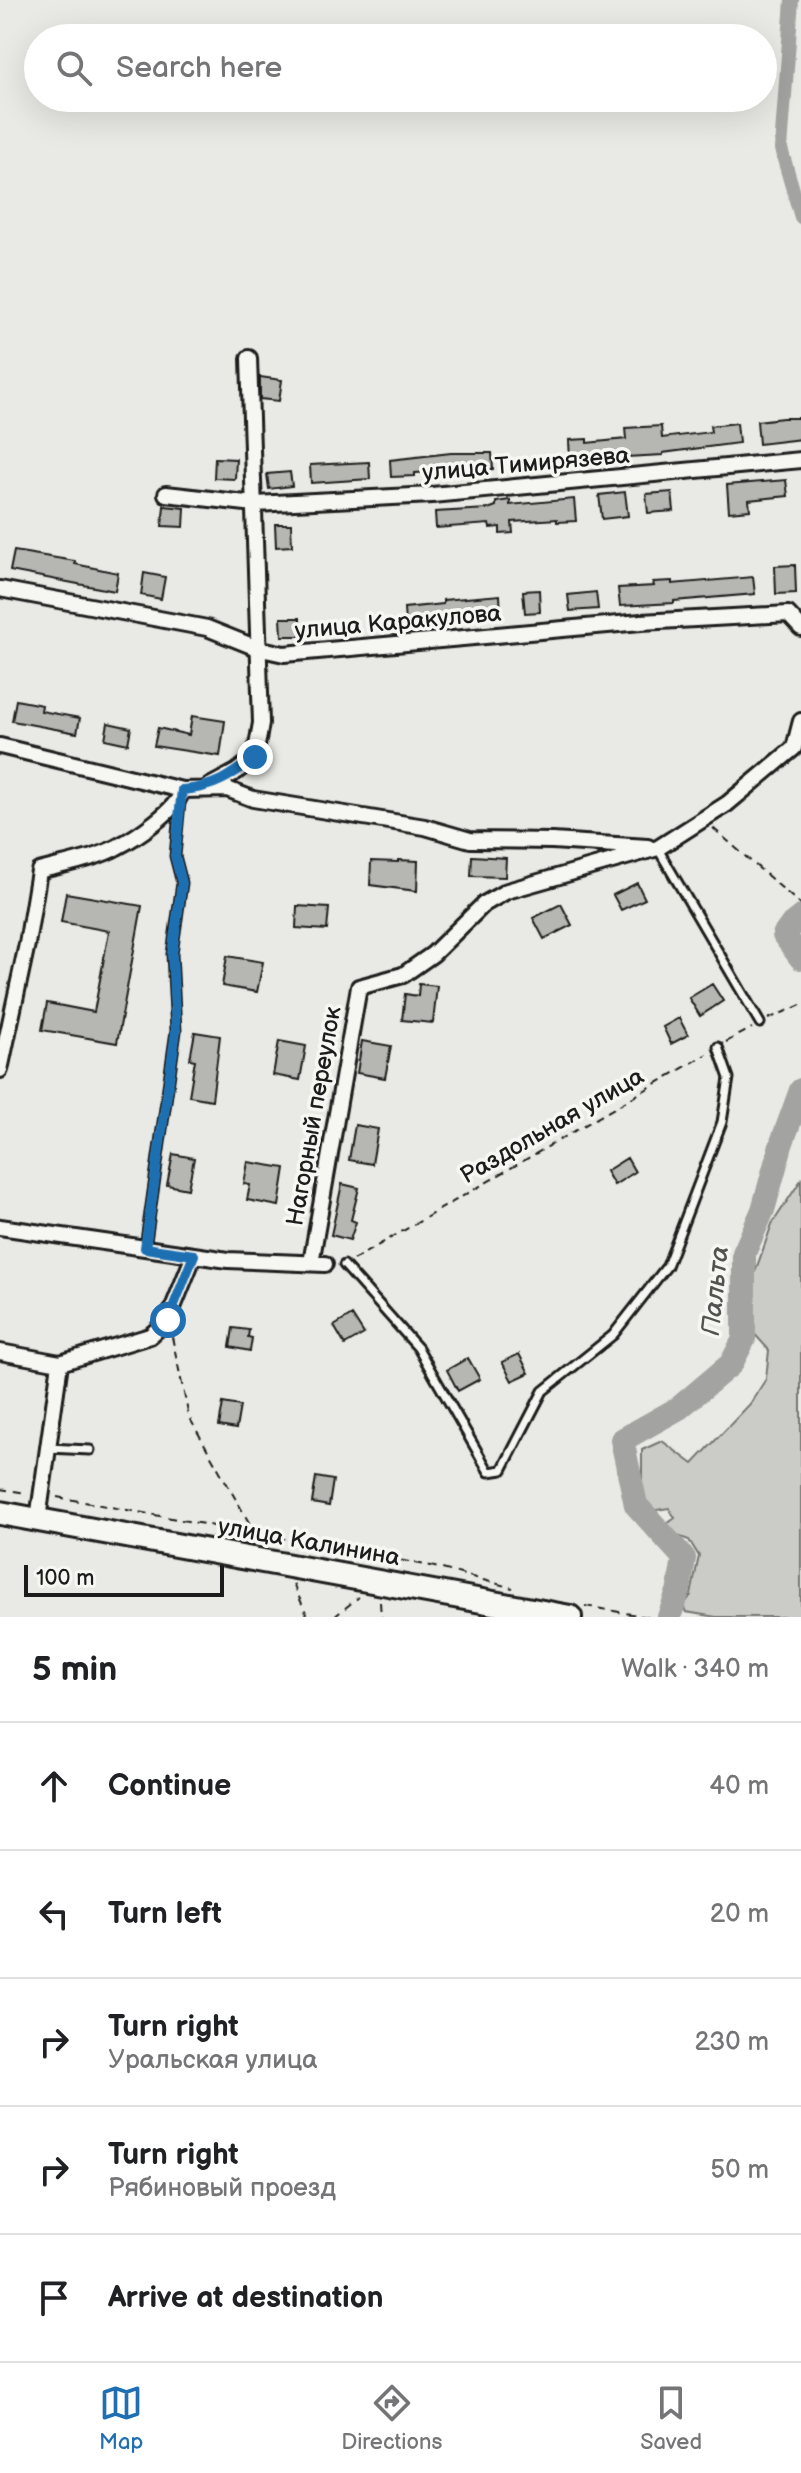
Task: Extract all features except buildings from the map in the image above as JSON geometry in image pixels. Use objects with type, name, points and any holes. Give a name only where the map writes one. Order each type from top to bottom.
[{"type":"main road","name":"улица Калинина","points":[[0,1513],[566,1612]]},
{"type":"street","points":[[205,789],[255,757],[261,723],[249,358]]},
{"type":"street","name":"улица Тимирязева","points":[[166,494],[255,504],[432,495],[801,460]]},
{"type":"street","name":"улица Каракулова","points":[[0,589],[207,628],[257,648],[284,654],[641,622],[788,614],[801,628]]},
{"type":"street","points":[[0,746],[181,795],[205,789],[227,789],[266,801],[425,827],[470,840],[552,841],[658,848],[727,804],[794,748],[801,721]]},
{"type":"street","points":[[0,1070],[39,871],[116,848],[163,816],[181,795]]},
{"type":"street","name":"Нагорный переулок","points":[[194,1255],[228,1260],[318,1264],[359,987],[403,975],[433,954],[484,904],[507,891],[658,848]]},
{"type":"street","points":[[0,1227],[194,1255],[168,1320],[150,1336],[60,1363],[0,1352]]},
{"type":"street","points":[[38,1519],[60,1363]]},
{"type":"lane","points":[[145,1248],[176,1031],[172,954],[182,883],[175,856],[181,795]]},
{"type":"lane","points":[[658,848],[760,1023]]},
{"type":"lane","points":[[344,1265],[418,1348],[489,1472],[502,1470],[543,1391],[613,1335],[667,1266],[722,1122],[729,1078],[718,1047]]},
{"type":"lane","points":[[48,1448],[90,1450]]},
{"type":"path","points":[[714,829],[801,905]]},
{"type":"path","name":"Раздольная улица","points":[[344,1265],[760,1023],[801,1005]]},
{"type":"path","points":[[168,1320],[189,1417],[256,1532],[265,1542]]},
{"type":"path","points":[[0,1489],[256,1532],[431,1566],[496,1581],[520,1590]]},
{"type":"path","points":[[283,1563],[308,1617]]},
{"type":"path","points":[[334,1617],[378,1581]]},
{"type":"path","points":[[566,1612],[648,1617]]},
{"type":"shaded area","points":[[801,1180],[801,1617],[716,1617],[686,1612],[683,1606],[691,1595],[699,1556],[689,1540],[675,1535],[667,1524],[675,1518],[669,1508],[650,1511],[639,1502],[642,1450],[662,1441],[693,1464],[750,1404],[766,1379],[769,1350],[750,1329],[753,1278],[772,1224]]},
{"type":"waterway","points":[[792,0],[781,149],[801,217]]},
{"type":"waterway","name":"Пальта","points":[[801,917],[784,935],[801,958]]},
{"type":"waterway","name":"Пальта","points":[[669,1617],[679,1589],[684,1558],[636,1505],[622,1440],[679,1408],[731,1364],[744,1339],[744,1253],[763,1210],[781,1145],[801,1090]]},
{"type":"route","points":[[168,1320],[194,1255],[145,1248],[176,1031],[172,954],[182,883],[175,856],[182,790],[205,789],[255,757]]}]
